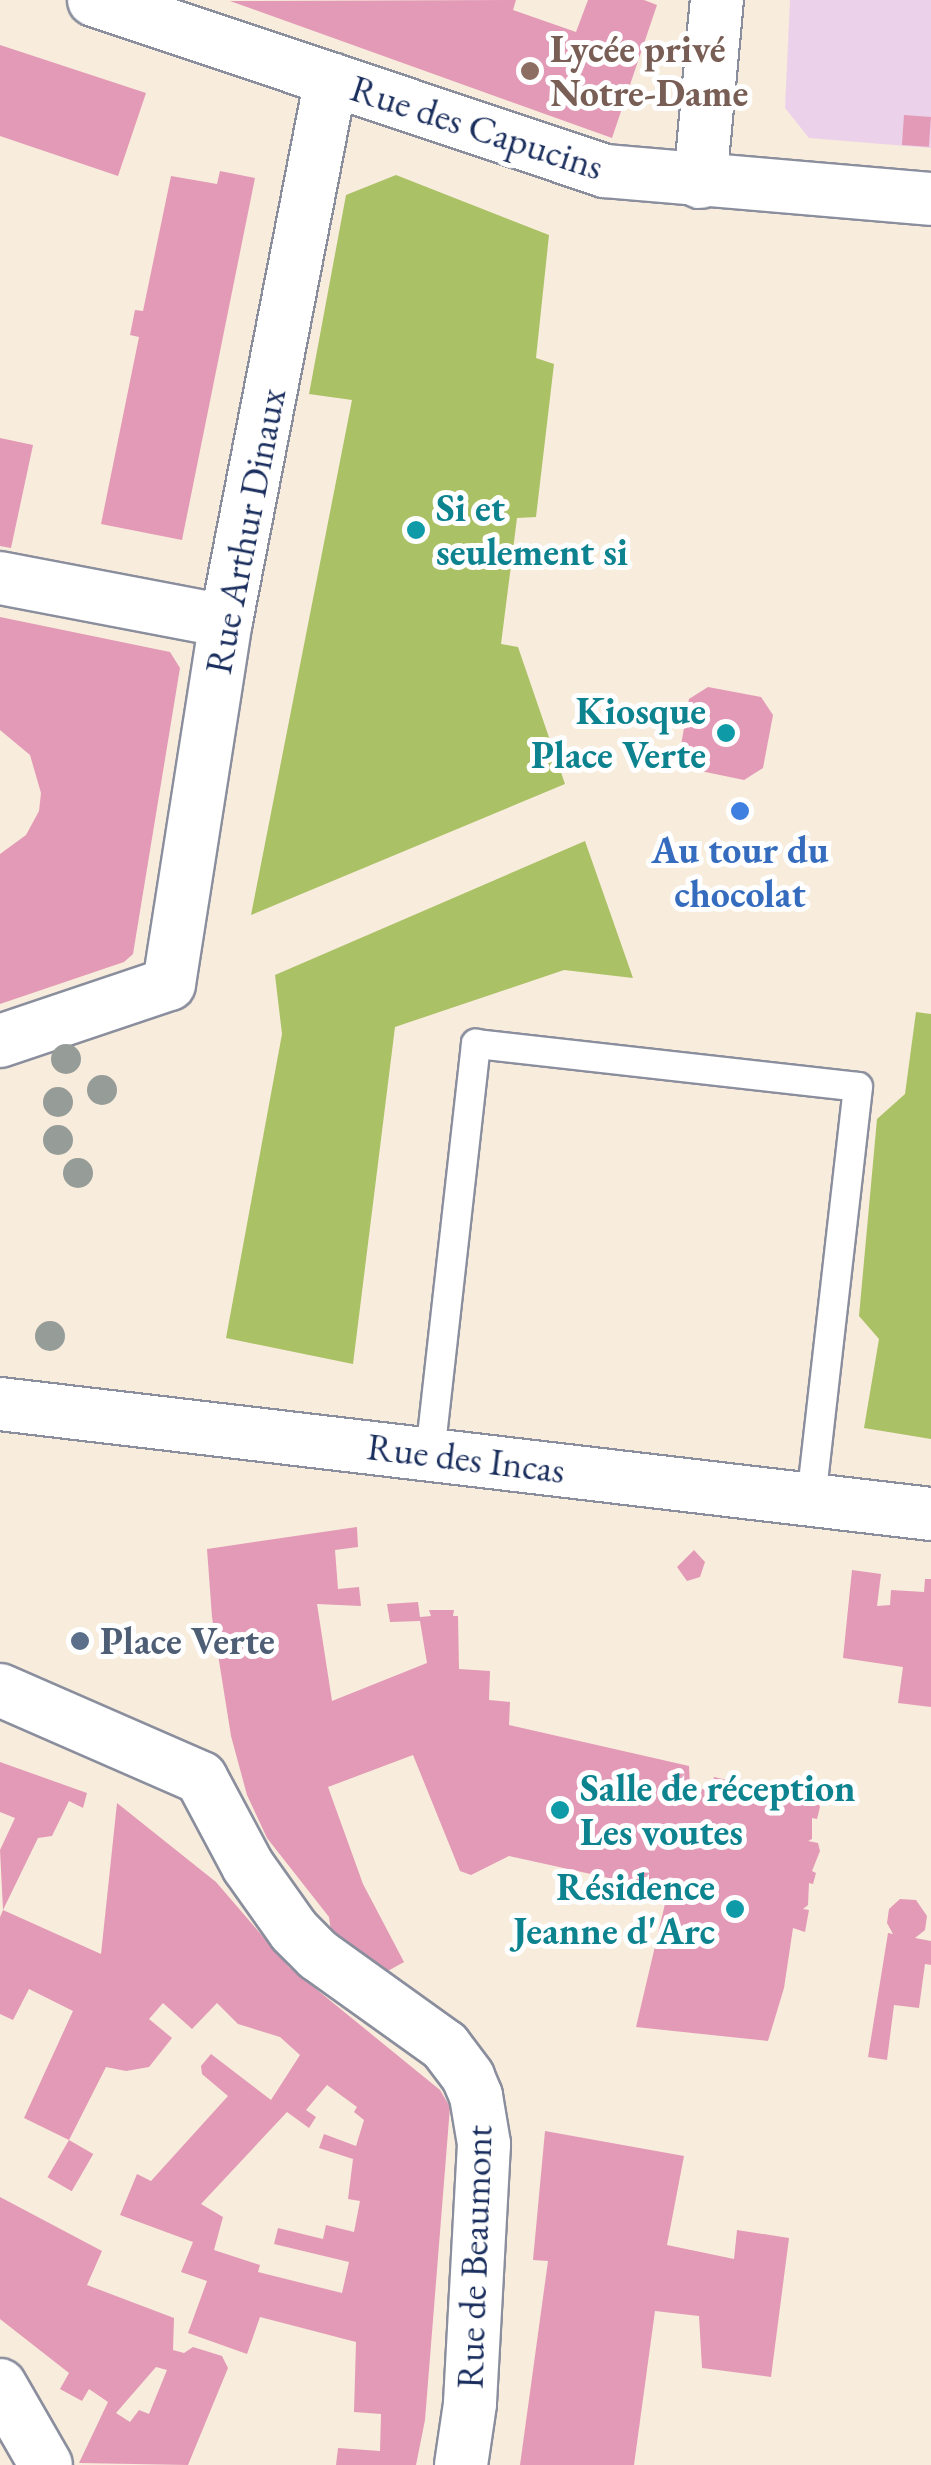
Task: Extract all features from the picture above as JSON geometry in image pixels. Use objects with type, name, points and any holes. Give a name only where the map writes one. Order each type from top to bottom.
[{"type":"street","name":"Rue des Capucins","points":[[94,0],[578,165],[700,182],[931,199]]},
{"type":"street","points":[[700,182],[717,0]]},
{"type":"street","name":"Rue Arthur Dinaux","points":[[0,1041],[169,984],[226,620],[331,79]]},
{"type":"street","points":[[0,578],[226,620]]},
{"type":"street","name":"Rue des Incas","points":[[0,1404],[931,1514]]},
{"type":"street","name":"Rue de Beaumont","points":[[0,1690],[201,1778],[248,1866],[294,1931],[318,1954],[444,2046],[468,2077],[481,2117],[484,2144],[470,2404],[461,2465]]},
{"type":"street","points":[[0,2385],[46,2465]]},
{"type":"lane","points":[[430,1454],[476,1044],[858,1087],[811,1500]]},
{"type":"shaded area","points":[[790,0],[931,0],[931,148],[809,138],[785,108]]},
{"type":"green space","points":[[396,175],[549,235],[536,358],[554,364],[536,517],[517,518],[501,644],[518,647],[565,784],[251,915],[352,400],[309,394],[346,195]]},
{"type":"green space","points":[[585,841],[633,978],[564,970],[395,1027],[353,1364],[226,1338],[282,1034],[275,975]]},
{"type":"green space","points":[[916,1012],[931,1014],[931,1439],[864,1428],[879,1339],[859,1316],[877,1119],[905,1094]]},
{"type":"building","name":"Lycée privé Notre-Dame","points":[[516,0],[513,10],[576,32],[588,0],[644,0],[657,5],[612,138],[230,1]]},
{"type":"building","points":[[0,45],[146,93],[118,176],[0,136]]},
{"type":"building","points":[[904,115],[931,117],[929,147],[902,145]]},
{"type":"building","points":[[220,171],[255,178],[182,540],[101,524],[139,337],[130,335],[135,310],[143,311],[171,176],[217,184]]},
{"type":"building","points":[[0,438],[33,445],[11,548],[0,546]]},
{"type":"building","points":[[0,617],[170,652],[180,668],[133,954],[124,962],[0,1004],[0,854],[26,835],[39,811],[41,793],[30,755],[0,730]]},
{"type":"building","name":"Kiosque Place Verte","points":[[708,687],[761,697],[773,715],[763,768],[744,780],[691,769],[680,751],[689,699]]},
{"type":"building","points":[[357,1527],[358,1547],[335,1550],[338,1589],[359,1587],[361,1606],[317,1604],[332,1701],[427,1663],[420,1621],[390,1622],[387,1604],[418,1602],[420,1617],[431,1616],[429,1610],[454,1610],[453,1616],[458,1616],[459,1669],[490,1671],[489,1700],[510,1702],[509,1725],[689,1766],[690,1786],[711,1791],[714,1777],[792,1795],[794,1790],[817,1800],[820,1807],[817,1819],[812,1818],[812,1839],[808,1841],[818,1843],[820,1851],[812,1871],[816,1873],[813,1884],[809,1883],[808,1905],[803,1909],[809,1910],[805,1932],[793,1928],[784,1988],[768,2041],[636,2027],[668,1891],[509,1856],[471,1875],[460,1871],[413,1755],[328,1787],[363,1884],[404,1962],[377,1977],[331,1931],[329,1917],[267,1838],[247,1795],[231,1736],[212,1617],[207,1549]]},
{"type":"building","points":[[694,1550],[705,1562],[700,1577],[687,1581],[677,1567]]},
{"type":"building","points":[[852,1570],[881,1574],[877,1606],[890,1605],[891,1590],[924,1592],[925,1579],[931,1579],[931,1707],[898,1703],[903,1667],[843,1658]]},
{"type":"building","points":[[0,1762],[87,1793],[83,1808],[69,1801],[52,1836],[38,1838],[3,1910],[0,1850],[15,1818],[0,1812]]},
{"type":"building","points":[[117,1803],[216,1882],[289,1967],[440,2090],[450,2107],[425,2420],[416,2465],[336,2465],[338,2448],[380,2451],[381,2414],[354,2412],[356,2342],[260,2317],[247,2354],[188,2333],[207,2281],[181,2272],[193,2242],[120,2215],[137,2174],[151,2181],[228,2096],[202,2074],[201,2066],[211,2054],[271,2100],[300,2055],[280,2037],[238,2024],[217,2003],[192,2029],[163,2003],[149,2019],[172,2038],[149,2067],[126,2071],[106,2067],[69,2140],[24,2118],[73,2011],[29,1989],[13,2020],[0,2014],[3,1910],[101,1954]],"holes":[[[327,2085],[357,2107],[354,2112],[364,2120],[356,2146],[324,2134],[319,2148],[353,2159],[348,2199],[360,2201],[354,2232],[326,2225],[323,2239],[278,2228],[274,2244],[349,2262],[342,2293],[258,2272],[260,2265],[214,2250],[223,2217],[201,2204],[287,2112],[309,2128],[316,2117],[306,2110]]]},
{"type":"building","points":[[900,1899],[916,1900],[927,1916],[925,1930],[915,1938],[931,1941],[931,1965],[925,1964],[919,2008],[894,2005],[887,2060],[868,2057],[888,1933],[893,1934],[887,1923],[889,1909]]},
{"type":"building","points":[[545,2131],[684,2156],[667,2245],[734,2259],[737,2230],[789,2238],[771,2377],[702,2368],[699,2316],[655,2311],[634,2465],[520,2465],[548,2261],[533,2260]]},
{"type":"building","points":[[69,2140],[93,2154],[72,2191],[48,2177]]},
{"type":"building","points":[[0,2197],[102,2251],[87,2285],[174,2318],[173,2350],[184,2353],[193,2347],[222,2356],[228,2368],[188,2465],[79,2463],[108,2402],[89,2389],[82,2401],[60,2389],[69,2373],[0,2319]],"holes":[[[156,2367],[167,2370],[149,2414],[139,2410],[130,2422],[116,2413]]]},
{"type":"place","name":"Lycée privé Notre-Dame","points":[[530,71]]},
{"type":"place","name":"Si et seulement si","points":[[416,530]]},
{"type":"place","name":"Kiosque Place Verte","points":[[726,733]]},
{"type":"place","name":"Au tour du chocolat","points":[[740,811]]},
{"type":"place","name":"Place Verte","points":[[80,1641]]},
{"type":"place","name":"Salle de réception Les voutes","points":[[560,1810]]},
{"type":"place","name":"Résidence Jeanne d'Arc","points":[[735,1909]]}]
